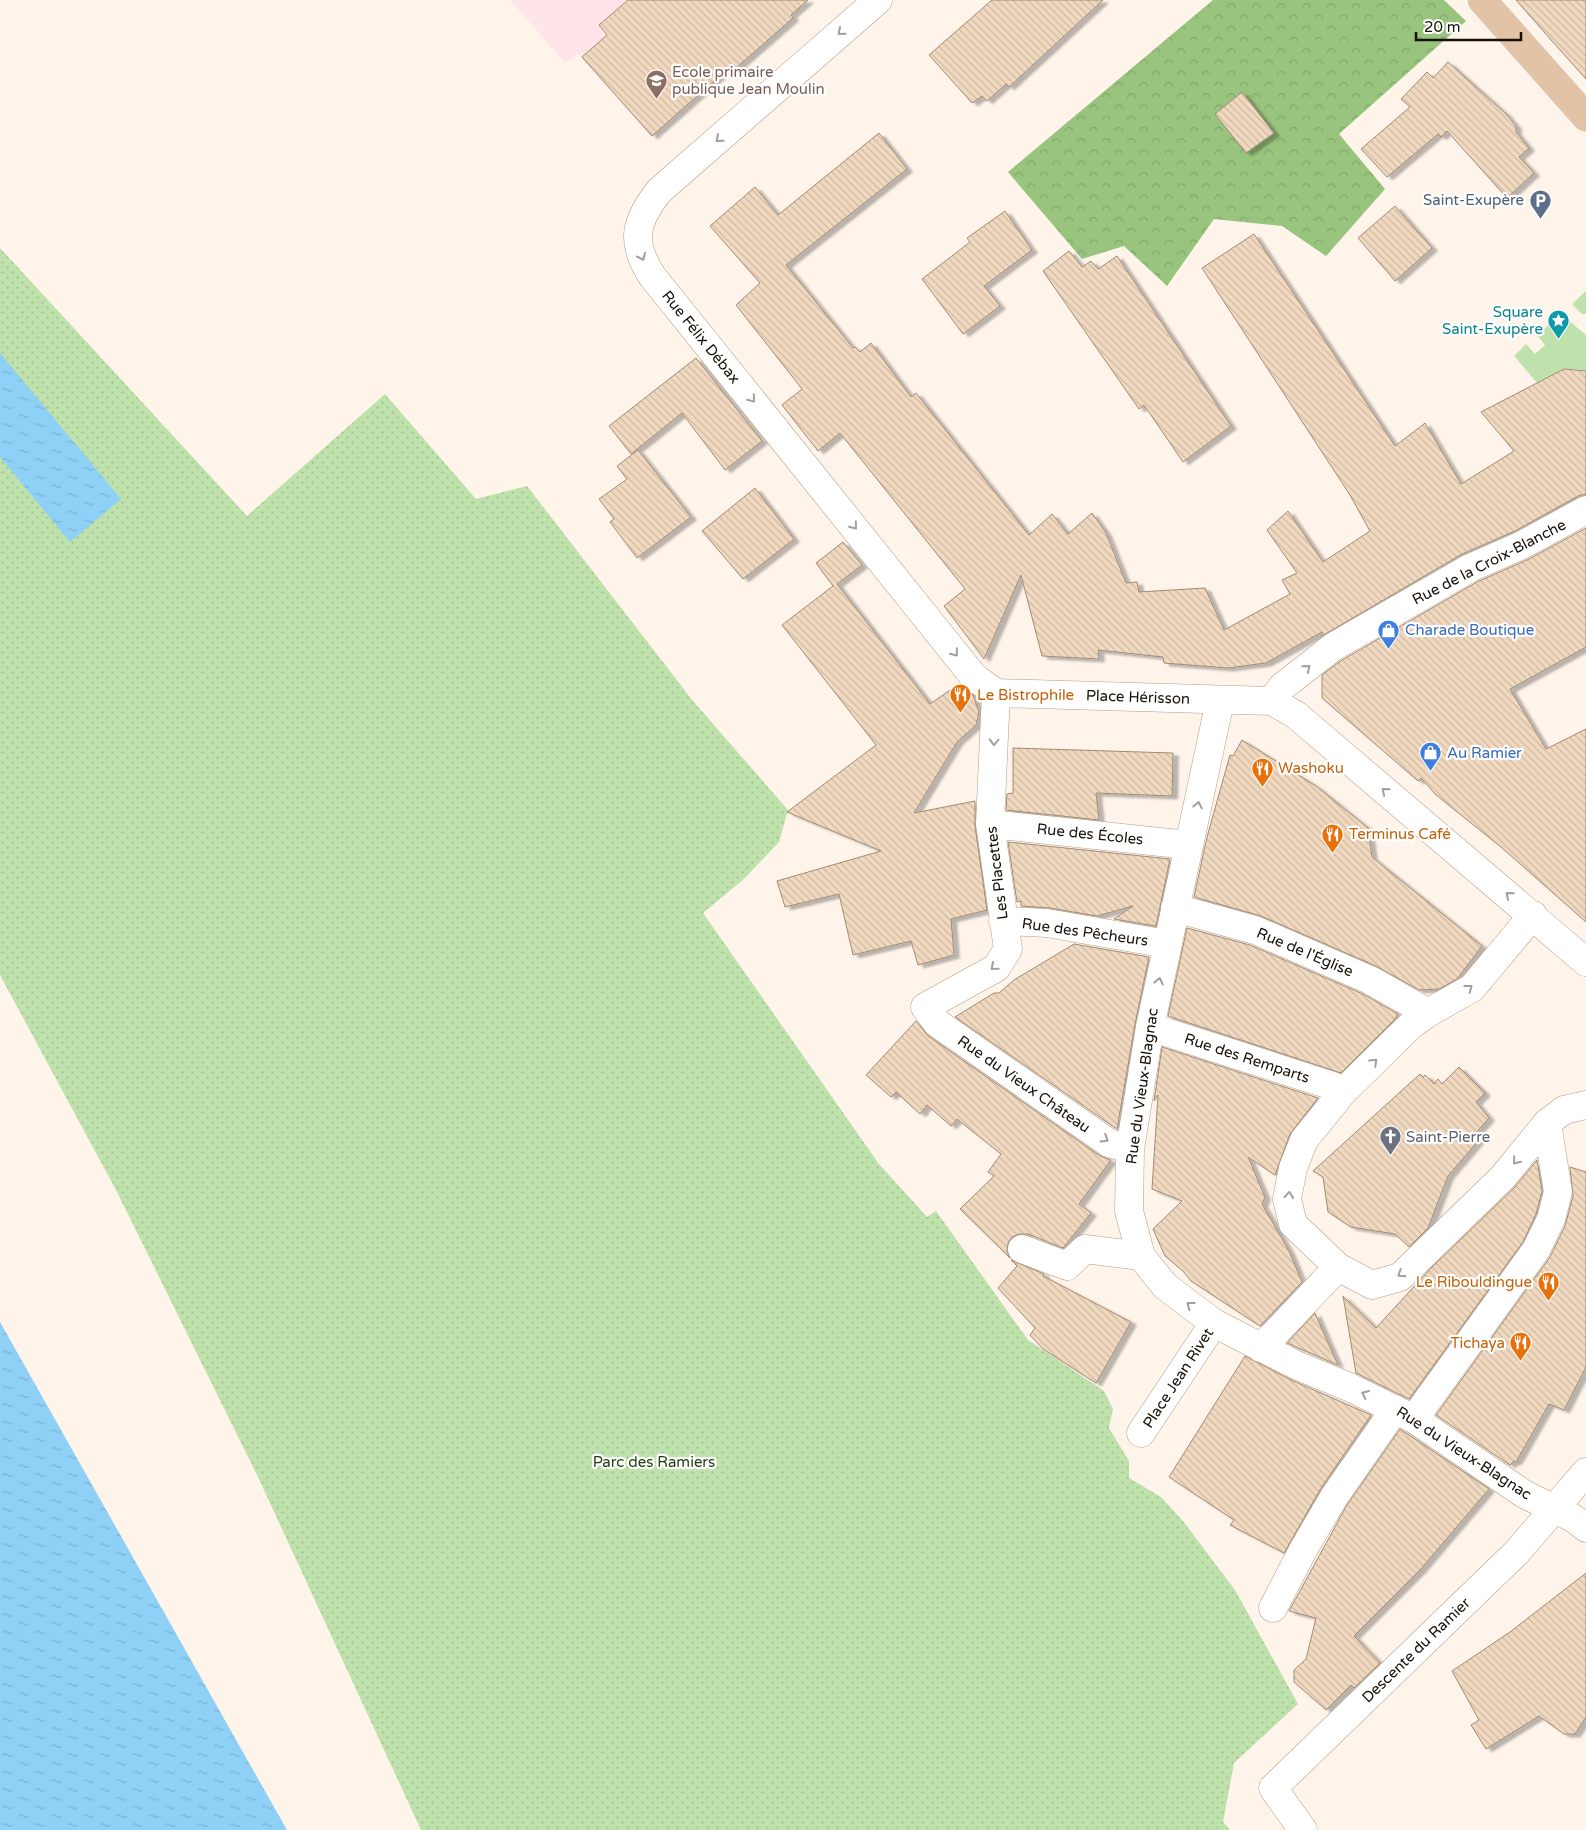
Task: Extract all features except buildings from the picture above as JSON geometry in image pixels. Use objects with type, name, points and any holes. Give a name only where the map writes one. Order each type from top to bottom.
[{"type":"main road","points":[[1482,0],[1586,117]]},
{"type":"street","name":"Rue Félix Débax","points":[[878,0],[659,191],[640,222],[637,235],[638,249],[652,276],[974,677],[996,693]]},
{"type":"street","name":"Rue de la Croix-Blanche","points":[[1272,701],[1282,687],[1333,647],[1470,568],[1522,546],[1586,510]]},
{"type":"street","name":"Place Hérisson","points":[[996,693],[1190,698],[1220,701],[1272,701]]},
{"type":"street","name":"Les Placettes","points":[[925,1008],[996,968],[1008,949],[990,824],[996,693]]},
{"type":"street","name":"Rue du Vieux-Blagnac","points":[[1220,701],[1150,1027],[1130,1149],[1129,1212],[1141,1256],[1165,1286],[1214,1323],[1261,1348],[1405,1414],[1524,1494],[1573,1518],[1586,1528]]},
{"type":"street","points":[[1272,701],[1296,715],[1586,962]]},
{"type":"street","name":"Rue des Écoles","points":[[990,824],[1190,845]]},
{"type":"street","name":"Rue de l'Église","points":[[1175,908],[1255,930],[1370,980],[1428,1013]]},
{"type":"street","points":[[1532,915],[1472,988],[1428,1013],[1410,1026],[1342,1093],[1304,1140],[1293,1168],[1287,1199],[1293,1224],[1338,1267],[1372,1285],[1400,1277],[1502,1177],[1547,1123],[1564,1110],[1586,1105]]},
{"type":"street","name":"Rue des Pêcheurs","points":[[1003,921],[1047,923],[1167,944]]},
{"type":"street","name":"Rue du Vieux Château","points":[[925,1008],[937,1023],[1109,1143],[1130,1149]]},
{"type":"street","name":"Rue des Remparts","points":[[1150,1027],[1332,1086],[1342,1093]]},
{"type":"street","points":[[1273,1608],[1334,1497],[1405,1414],[1536,1250],[1551,1219],[1558,1192],[1547,1123]]},
{"type":"street","points":[[1022,1249],[1068,1266],[1085,1249],[1141,1256]]},
{"type":"street","points":[[1261,1348],[1338,1267]]},
{"type":"street","name":"Place Jean Rivet","points":[[1141,1433],[1205,1340],[1214,1323]]},
{"type":"street","name":"Descente du Ramier","points":[[1303,1830],[1273,1788],[1516,1553],[1556,1510],[1586,1472]]},
{"type":"shaded area","name":"Ecole primaire publique Jean Moulin","points":[[510,0],[809,0],[651,137],[578,54],[565,63]]},
{"type":"green space","points":[[1213,0],[1444,0],[1466,21],[1339,134],[1385,189],[1326,256],[1282,226],[1214,219],[1167,286],[1124,246],[1082,259],[1008,172]]},
{"type":"green space","name":"Parc des Ramiers","points":[[0,248],[247,516],[385,394],[476,499],[527,486],[693,701],[788,810],[779,842],[744,879],[703,913],[879,1164],[927,1217],[936,1211],[1028,1340],[1104,1391],[1113,1409],[1109,1428],[1129,1461],[1129,1478],[1161,1497],[1183,1521],[1235,1590],[1298,1704],[1234,1763],[1223,1822],[1230,1830],[421,1830],[258,1477],[116,1190],[0,975]]},
{"type":"green space","points":[[1586,291],[1586,314],[1582,314],[1572,304]]},
{"type":"green space","name":"Square Saint-Exupère","points":[[1561,314],[1586,335],[1586,371],[1566,370],[1537,383],[1514,356],[1526,344],[1535,354],[1545,345],[1537,335]]},
{"type":"water","points":[[0,353],[121,499],[70,542],[0,457]]},
{"type":"water","points":[[0,1322],[287,1830],[0,1830]]},
{"type":"place","name":"Ecole primaire publique Jean Moulin","points":[[656,100]]},
{"type":"place","name":"Saint-Exupère","points":[[1540,219]]},
{"type":"place","name":"Square Saint-Exupère","points":[[1559,340]]},
{"type":"place","name":"Charade Boutique","points":[[1389,649]]},
{"type":"place","name":"Le Bistrophile","points":[[961,714]]},
{"type":"place","name":"Au Ramier","points":[[1431,772]]},
{"type":"place","name":"Washoku","points":[[1262,787]]},
{"type":"place","name":"Terminus Café","points":[[1333,853]]},
{"type":"place","name":"Saint-Pierre","points":[[1390,1156]]},
{"type":"place","name":"Le Ribouldingue","points":[[1548,1301]]},
{"type":"place","name":"Tichaya","points":[[1521,1362]]}]
